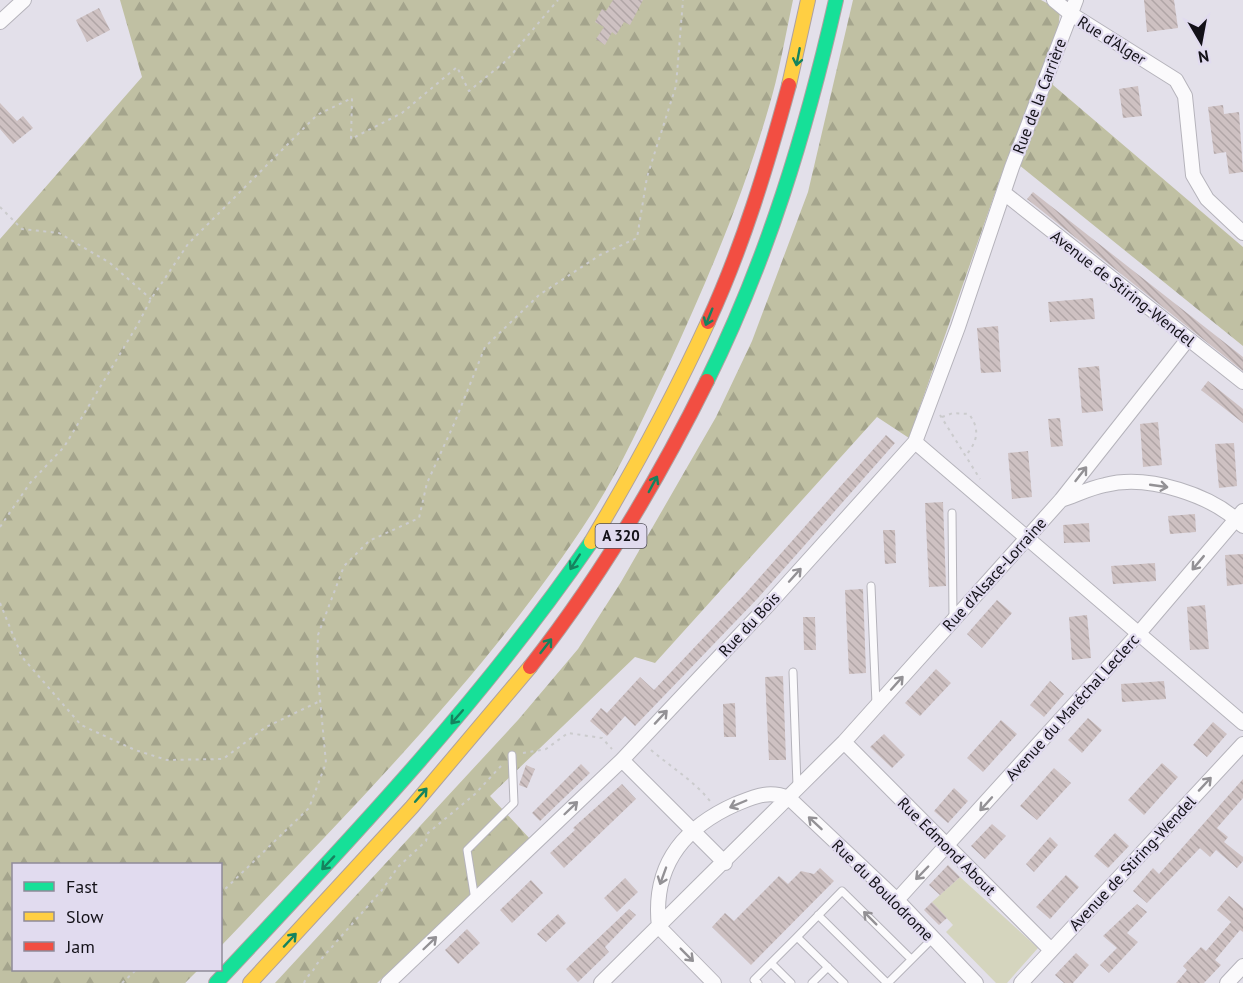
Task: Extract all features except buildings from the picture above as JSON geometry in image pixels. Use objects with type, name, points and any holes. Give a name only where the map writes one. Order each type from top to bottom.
[{"type":"highway","name":"A 320","points":[[216,983],[340,850],[465,708],[545,607],[623,489],[692,358],[751,210],[796,65],[808,0]]},
{"type":"highway","name":"A 320","points":[[250,983],[483,724],[566,620],[643,502],[715,369],[788,186],[822,70],[836,0]]},
{"type":"street","points":[[0,22],[24,0]]},
{"type":"street","name":"Rue d'Alger","points":[[1054,0],[1071,14],[1176,80],[1185,96],[1193,174],[1207,199],[1243,233]]},
{"type":"street","name":"Rue de la Carrière","points":[[1004,193],[1077,0]]},
{"type":"street","name":"Avenue de Stiring-Wendel","points":[[1004,193],[1243,382]]},
{"type":"street","name":"Rue du Bois","points":[[388,983],[622,760],[770,603],[915,442],[1004,193]]},
{"type":"street","name":"Rue d'Alsace-Lorraine","points":[[606,981],[793,794],[876,707],[1061,500],[1188,339]]},
{"type":"street","points":[[915,442],[1243,723]]},
{"type":"street","points":[[1061,500],[1107,484],[1157,484],[1196,494],[1241,519]]},
{"type":"street","name":"Avenue du Maréchal Leclerc","points":[[897,900],[1241,519]]},
{"type":"street","name":"Rue Edmond About","points":[[844,742],[1051,950]]},
{"type":"street","name":"Avenue de Stiring-Wendel","points":[[1021,983],[1243,744]]},
{"type":"street","points":[[622,760],[691,832],[725,862]]},
{"type":"street","points":[[714,983],[659,927],[656,905],[660,882],[672,855],[691,832],[720,812],[756,796],[774,792],[793,794]]},
{"type":"street","name":"Rue du Boulodrome","points":[[793,794],[976,983]]},
{"type":"street","points":[[1227,983],[1243,966]]},
{"type":"lane","points":[[952,513],[953,620]]},
{"type":"lane","points":[[871,586],[876,707]]},
{"type":"lane","points":[[793,672],[793,794]]},
{"type":"lane","points":[[475,900],[467,850],[514,803],[512,755]]},
{"type":"lane","points":[[758,983],[754,980],[842,891],[911,959]]},
{"type":"lane","points":[[819,915],[888,983],[933,938]]},
{"type":"lane","points":[[797,937],[844,983]]},
{"type":"lane","points":[[771,963],[791,983]]},
{"type":"lane","points":[[812,983],[828,967]]},
{"type":"path","points":[[0,527],[30,483],[64,447],[151,299],[188,244],[317,115],[352,98],[351,139],[402,113],[457,67],[470,91],[507,60],[558,0]]},
{"type":"path","points":[[222,892],[309,808],[326,763],[320,701],[318,635],[344,566],[369,541],[419,518],[427,483],[485,347],[539,295],[600,255],[637,238],[647,177],[676,86],[683,0]]},
{"type":"path","points":[[0,207],[22,229],[59,233],[110,263],[151,299]]},
{"type":"path","points":[[931,400],[984,486],[986,502]]},
{"type":"path","points":[[942,417],[953,412],[969,414],[976,424],[977,438],[966,455]]},
{"type":"path","points":[[0,603],[22,657],[81,725],[135,750],[167,760],[223,759],[266,727],[320,701]]},
{"type":"path","points":[[304,983],[307,975],[314,971],[316,965],[382,890],[398,867],[426,841],[428,833],[475,794],[512,755],[546,749],[568,733],[602,738],[606,743]]},
{"type":"path","points":[[640,740],[681,776],[699,787],[720,812]]},
{"type":"path","points":[[122,983],[134,971]]},
{"type":"green space","points":[[120,0],[793,0],[775,83],[747,176],[709,273],[681,336],[632,442],[603,496],[552,571],[509,628],[417,738],[222,945],[222,863],[12,863],[12,971],[197,971],[185,983],[0,983],[0,239],[142,77]]},
{"type":"green space","points":[[853,0],[1041,0],[1060,10],[1053,85],[1243,247],[1243,346],[1008,156],[909,438],[877,417],[655,663],[635,657],[490,796],[531,840],[377,983],[275,983],[518,720],[578,649],[621,582],[716,417],[752,341],[808,192]]},
{"type":"green space","points":[[960,877],[1038,948],[1007,983],[996,983],[946,932],[953,925],[932,902]]},
{"type":"traffic: fast","points":[[707,381],[748,289],[783,195],[812,98],[836,0]]},
{"type":"traffic: fast","points":[[216,983],[364,824],[459,715],[505,659],[591,542]]},
{"type":"traffic: slow","points":[[789,85],[808,0]]},
{"type":"traffic: slow","points":[[591,542],[652,433],[708,322]]},
{"type":"traffic: slow","points":[[250,983],[412,807],[530,667]]},
{"type":"traffic: jam","points":[[708,322],[753,205],[789,85]]},
{"type":"traffic: jam","points":[[530,667],[580,599],[626,529],[707,381]]}]
